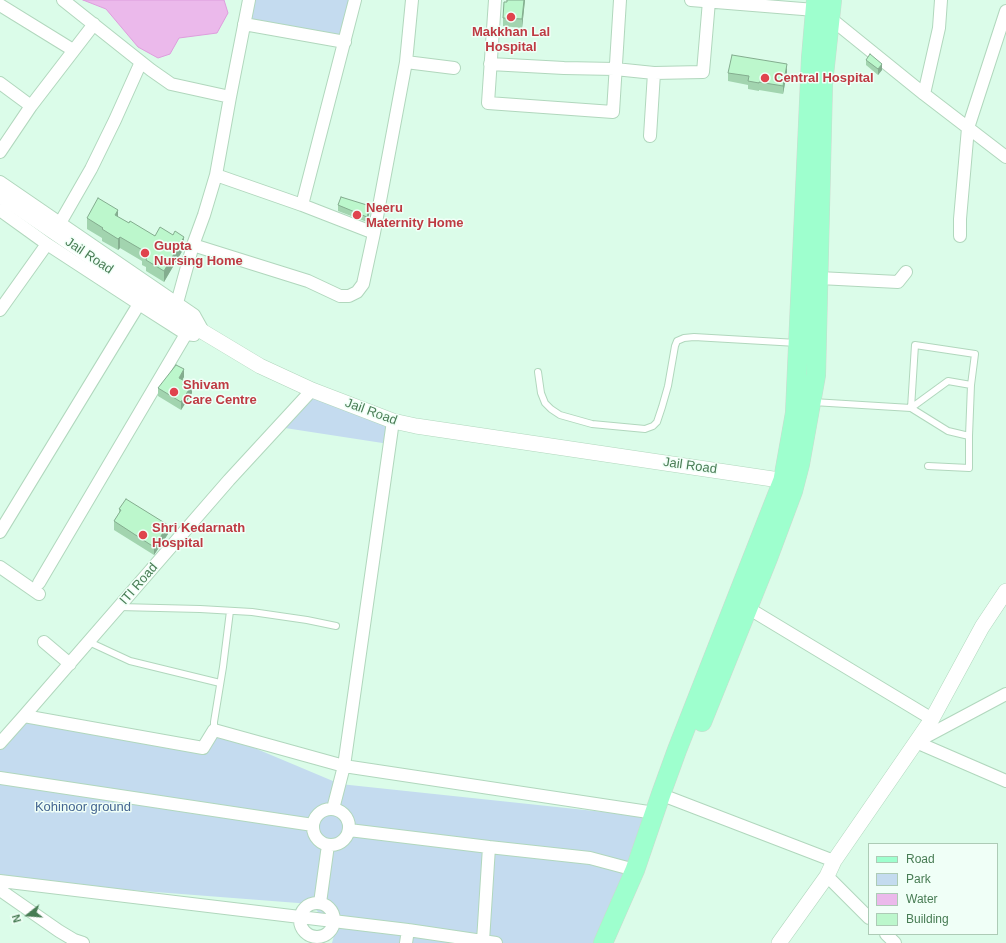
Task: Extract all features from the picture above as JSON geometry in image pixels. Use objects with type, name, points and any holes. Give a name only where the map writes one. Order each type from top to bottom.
[{"type":"main road","points":[[603,943],[635,870],[677,750],[789,481],[800,464],[816,374],[823,84],[823,7]]},
{"type":"main road","points":[[655,812],[670,798],[779,531],[789,481],[795,413],[810,66],[823,7]]},
{"type":"street","points":[[63,0],[171,84],[230,96]]},
{"type":"street","points":[[177,303],[193,245],[204,216],[216,174],[249,0]]},
{"type":"street","points":[[302,205],[355,0]]},
{"type":"street","points":[[193,245],[308,281],[340,296],[349,296],[357,292],[363,284],[374,233],[406,62],[412,0]]},
{"type":"street","points":[[495,0],[488,103],[613,112],[620,0]]},
{"type":"street","points":[[691,0],[823,7],[924,94],[1006,156]]},
{"type":"street","points":[[924,94],[939,28],[941,0]]},
{"type":"street","points":[[490,64],[615,69],[654,73],[703,72],[709,1]]},
{"type":"street","points":[[0,5],[73,50]]},
{"type":"street","points":[[960,236],[960,219],[968,128],[1000,47],[1006,11]]},
{"type":"street","points":[[0,152],[31,106],[94,24]]},
{"type":"street","points":[[244,24],[345,42]]},
{"type":"street","points":[[60,223],[91,170],[141,62]]},
{"type":"street","points":[[406,62],[454,68]]},
{"type":"street","points":[[650,136],[654,73]]},
{"type":"street","points":[[0,82],[31,106]]},
{"type":"street","points":[[216,174],[374,233]]},
{"type":"street","points":[[0,182],[194,315],[209,336]]},
{"type":"street","name":"Jail Road","points":[[0,195],[180,318],[260,366],[312,390],[393,421],[416,426],[789,481]]},
{"type":"street","points":[[0,210],[47,244],[186,334],[209,336]]},
{"type":"street","points":[[0,310],[47,244]]},
{"type":"street","points":[[819,278],[898,282],[906,272]]},
{"type":"street","points":[[0,532],[139,304]]},
{"type":"street","points":[[0,566],[39,589],[186,334]]},
{"type":"street","name":"ITI Road","points":[[0,743],[229,480],[312,390]]},
{"type":"street","points":[[333,809],[344,766],[393,421]]},
{"type":"street","points":[[779,943],[828,876],[834,861],[932,719],[982,627],[1006,591]]},
{"type":"street","points":[[748,608],[932,719]]},
{"type":"street","points":[[44,642],[70,664]]},
{"type":"street","points":[[916,742],[1006,694]]},
{"type":"street","points":[[24,716],[203,748],[214,730],[344,766],[655,812]]},
{"type":"street","points":[[916,742],[1006,781]]},
{"type":"street","points":[[0,778],[313,825]]},
{"type":"street","points":[[670,798],[834,861]]},
{"type":"street","points":[[333,809],[346,816],[349,823],[349,830],[347,837],[342,842],[336,845],[328,845],[322,843],[316,838],[313,832],[313,825],[315,818],[320,813],[333,809]]},
{"type":"street","points":[[349,830],[489,848],[590,858],[635,870]]},
{"type":"street","points":[[320,903],[328,845]]},
{"type":"street","points":[[483,941],[489,848]]},
{"type":"street","points":[[828,876],[868,917]]},
{"type":"street","points":[[0,881],[408,930],[496,943]]},
{"type":"street","points":[[0,890],[74,940],[83,943]]},
{"type":"street","points":[[320,903],[330,909],[333,914],[334,921],[332,928],[328,933],[315,940],[304,932],[300,926],[300,917],[305,907],[311,904],[320,903]]},
{"type":"street","points":[[406,943],[408,930]]},
{"type":"street","points":[[887,935],[895,943]]},
{"type":"lane","points":[[538,372],[541,393],[545,403],[560,415],[592,424],[645,429],[653,426],[657,422],[668,386],[677,341],[684,338],[694,337],[798,343]]},
{"type":"lane","points":[[911,408],[916,345],[975,354],[971,385],[969,468],[928,466]]},
{"type":"lane","points":[[911,408],[948,381],[971,385]]},
{"type":"lane","points":[[811,401],[911,408],[948,431],[969,436]]},
{"type":"lane","points":[[118,607],[252,612],[336,626]]},
{"type":"lane","points":[[214,730],[230,611]]},
{"type":"lane","points":[[88,642],[130,661],[220,682]]},
{"type":"shaded area","points":[[0,0],[1006,0],[1006,943],[0,943]]},
{"type":"green space","points":[[252,0],[351,0],[342,38],[248,22]]},
{"type":"green space","points":[[310,396],[390,425],[389,444],[285,428]]},
{"type":"green space","name":"Kohinoor ground","points":[[24,716],[204,749],[214,731],[340,784],[651,817],[602,943],[332,943],[336,928],[332,928],[311,904],[0,880],[0,740]]},
{"type":"water","points":[[83,0],[224,0],[228,13],[217,33],[179,38],[170,54],[158,58],[138,47],[106,9]]},
{"type":"building","points":[[507,0],[524,0],[522,19],[503,18],[504,2],[507,2]]},
{"type":"building","points":[[870,54],[882,64],[878,69],[866,60]]},
{"type":"building","points":[[732,55],[787,64],[783,86],[748,81],[749,76],[728,73]]},
{"type":"building","points":[[341,197],[370,206],[367,217],[338,205]]},
{"type":"building","points":[[98,198],[118,210],[115,215],[129,223],[130,221],[155,236],[160,227],[173,235],[175,231],[184,237],[164,271],[146,260],[147,257],[142,254],[144,251],[120,237],[118,239],[87,218]]},
{"type":"building","points":[[176,365],[184,369],[179,378],[192,385],[181,402],[158,388]]},
{"type":"building","points":[[126,499],[168,525],[154,547],[114,521],[121,510],[119,509]]},
{"type":"place","name":"Makkhan Lal Hospital","points":[[511,17]]},
{"type":"place","name":"Central Hospital","points":[[765,78]]},
{"type":"place","name":"Neeru Maternity Home","points":[[357,215]]},
{"type":"place","name":"Gupta Nursing Home","points":[[145,253]]},
{"type":"place","name":"Shivam Care Centre","points":[[174,392]]},
{"type":"place","name":"Shri Kedarnath Hospital","points":[[143,535]]}]
